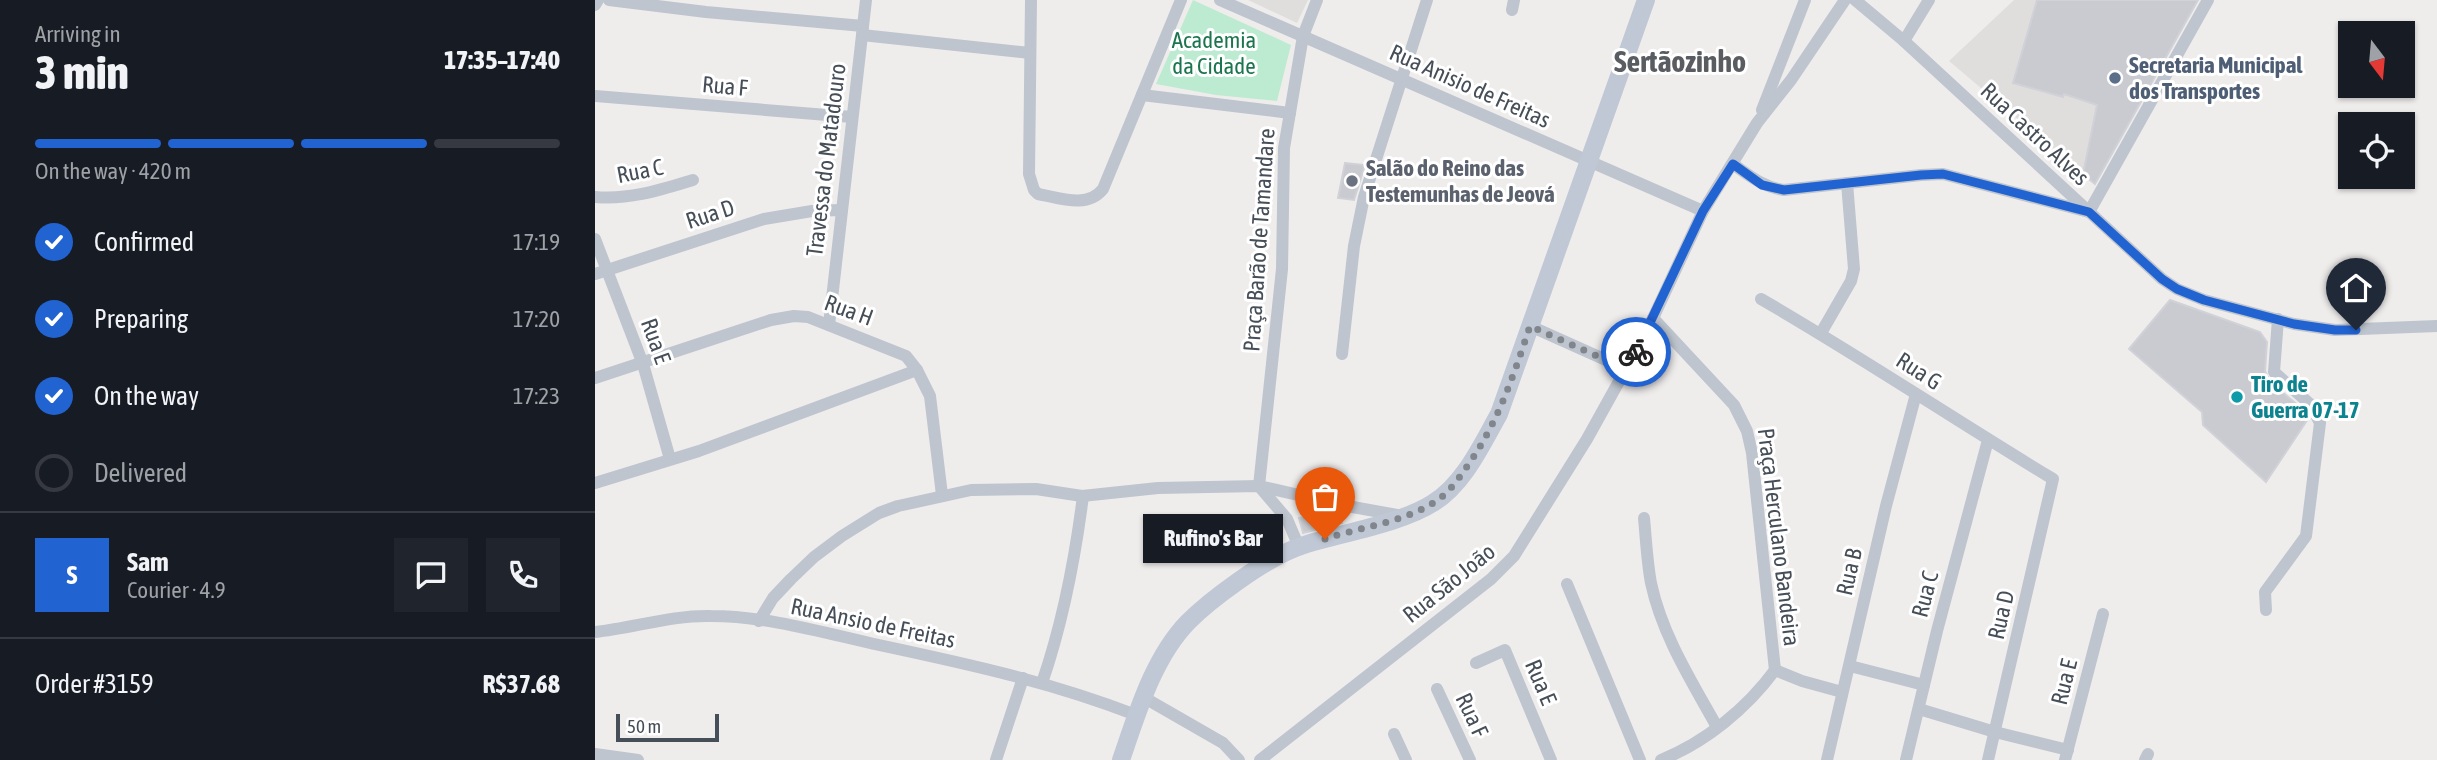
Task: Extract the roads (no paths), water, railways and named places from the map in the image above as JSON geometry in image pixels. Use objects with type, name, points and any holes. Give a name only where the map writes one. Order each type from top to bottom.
[{"type":"street","points":[[595,5],[598,0]]},
{"type":"street","points":[[609,0],[1030,53]]},
{"type":"street","name":"Travessa do Matadouro","points":[[829,325],[866,0]]},
{"type":"street","points":[[1031,0],[1029,174],[1038,194],[1082,202],[1097,196],[1103,189],[1181,0]]},
{"type":"street","name":"Rua Anisio de Freitas","points":[[1220,0],[1703,211]]},
{"type":"street","name":"Praça Barão de Tamandare","points":[[1259,486],[1282,269],[1284,148],[1303,36],[1317,0]]},
{"type":"street","points":[[1342,354],[1354,246],[1364,197],[1427,0]]},
{"type":"street","points":[[1121,760],[1143,697],[1160,663],[1186,625],[1210,602],[1275,557],[1299,547],[1404,516],[1433,503],[1454,485],[1481,447],[1499,414],[1646,0]]},
{"type":"street","points":[[1757,124],[1805,0]]},
{"type":"street","points":[[1757,124],[1791,80],[1845,0]]},
{"type":"street","name":"Rua Castro Alves","points":[[1855,0],[1904,41],[2162,279],[2177,289],[2204,300],[2335,330],[2437,326]]},
{"type":"street","points":[[1904,41],[1929,0]]},
{"type":"street","points":[[1733,164],[1762,185],[1784,190],[1943,174],[2089,212],[2208,0]]},
{"type":"street","points":[[1142,94],[1290,113]]},
{"type":"street","name":"Rua F","points":[[595,96],[852,117]]},
{"type":"street","name":"Rua São João","points":[[1260,760],[1491,579],[1514,556],[1587,439],[1653,318],[1703,211],[1757,124]]},
{"type":"street","name":"Rua C","points":[[595,197],[615,199],[640,196],[693,180]]},
{"type":"street","points":[[1821,333],[1851,281],[1854,269],[1847,183]]},
{"type":"street","name":"Rua D","points":[[601,272],[764,219],[812,211],[841,210]]},
{"type":"street","name":"Rua E","points":[[595,239],[601,272],[643,364],[670,459]]},
{"type":"street","name":"Rua G","points":[[1761,299],[1821,333],[2053,479]]},
{"type":"street","name":"Rua H","points":[[595,378],[771,320],[794,316],[808,317],[906,356],[918,370]]},
{"type":"street","name":"Praça Herculano Bandeira","points":[[1653,318],[1734,405],[1747,431],[1752,453],[1775,670]]},
{"type":"street","points":[[2266,610],[2266,592],[2306,536],[2320,423],[2311,405],[2274,372],[2278,319]]},
{"type":"street","points":[[1530,326],[1626,369]]},
{"type":"street","points":[[595,483],[670,459],[918,370],[930,396],[943,495]]},
{"type":"street","name":"Rua B","points":[[1827,760],[1886,506],[1916,394]]},
{"type":"street","name":"Rua C","points":[[1906,760],[1988,440]]},
{"type":"street","name":"Rua D","points":[[1988,760],[2053,479]]},
{"type":"street","points":[[1259,486],[1287,519],[1299,547]]},
{"type":"street","points":[[758,621],[773,598],[791,579],[842,536],[879,513],[943,495],[1005,488],[1083,496],[1158,488],[1259,486],[1404,516]]},
{"type":"street","points":[[1042,683],[1072,569],[1083,496]]},
{"type":"street","points":[[1644,518],[1651,583],[1659,608],[1680,659],[1717,727]]},
{"type":"street","points":[[1567,584],[1640,760]]},
{"type":"street","name":"Rua E","points":[[2067,755],[2103,614]]},
{"type":"street","name":"Rua Ansio de Freitas","points":[[595,632],[697,616],[736,617],[827,633],[1023,678],[1082,694],[1136,715]]},
{"type":"street","name":"Rua E","points":[[1476,663],[1505,650],[1551,760]]},
{"type":"street","points":[[1850,666],[1924,685]]},
{"type":"street","points":[[1661,760],[1717,727],[1761,690],[1775,670],[1842,692]]},
{"type":"street","points":[[996,760],[1023,678]]},
{"type":"street","name":"Rua F","points":[[1437,688],[1470,760]]},
{"type":"street","points":[[1143,697],[1223,743],[1238,760]]},
{"type":"street","points":[[1919,709],[2067,755]]},
{"type":"street","points":[[1394,734],[1406,760]]},
{"type":"street","points":[[595,754],[638,760]]},
{"type":"place","name":"Secretaria Municipal dos Transportes","points":[[2115,78]]},
{"type":"place","name":"Salão do Reino das Testemunhas de Jeová","points":[[1352,181]]},
{"type":"place","name":"Tiro de Guerra 07-17","points":[[2237,397]]},
{"type":"place","name":"Rufino's Bar","points":[[1325,539]]},
{"type":"district","name":"Sertãozinho","points":[[1680,62]]},
{"type":"park label","name":"Academia da Cidade","points":[[1214,53]]}]
